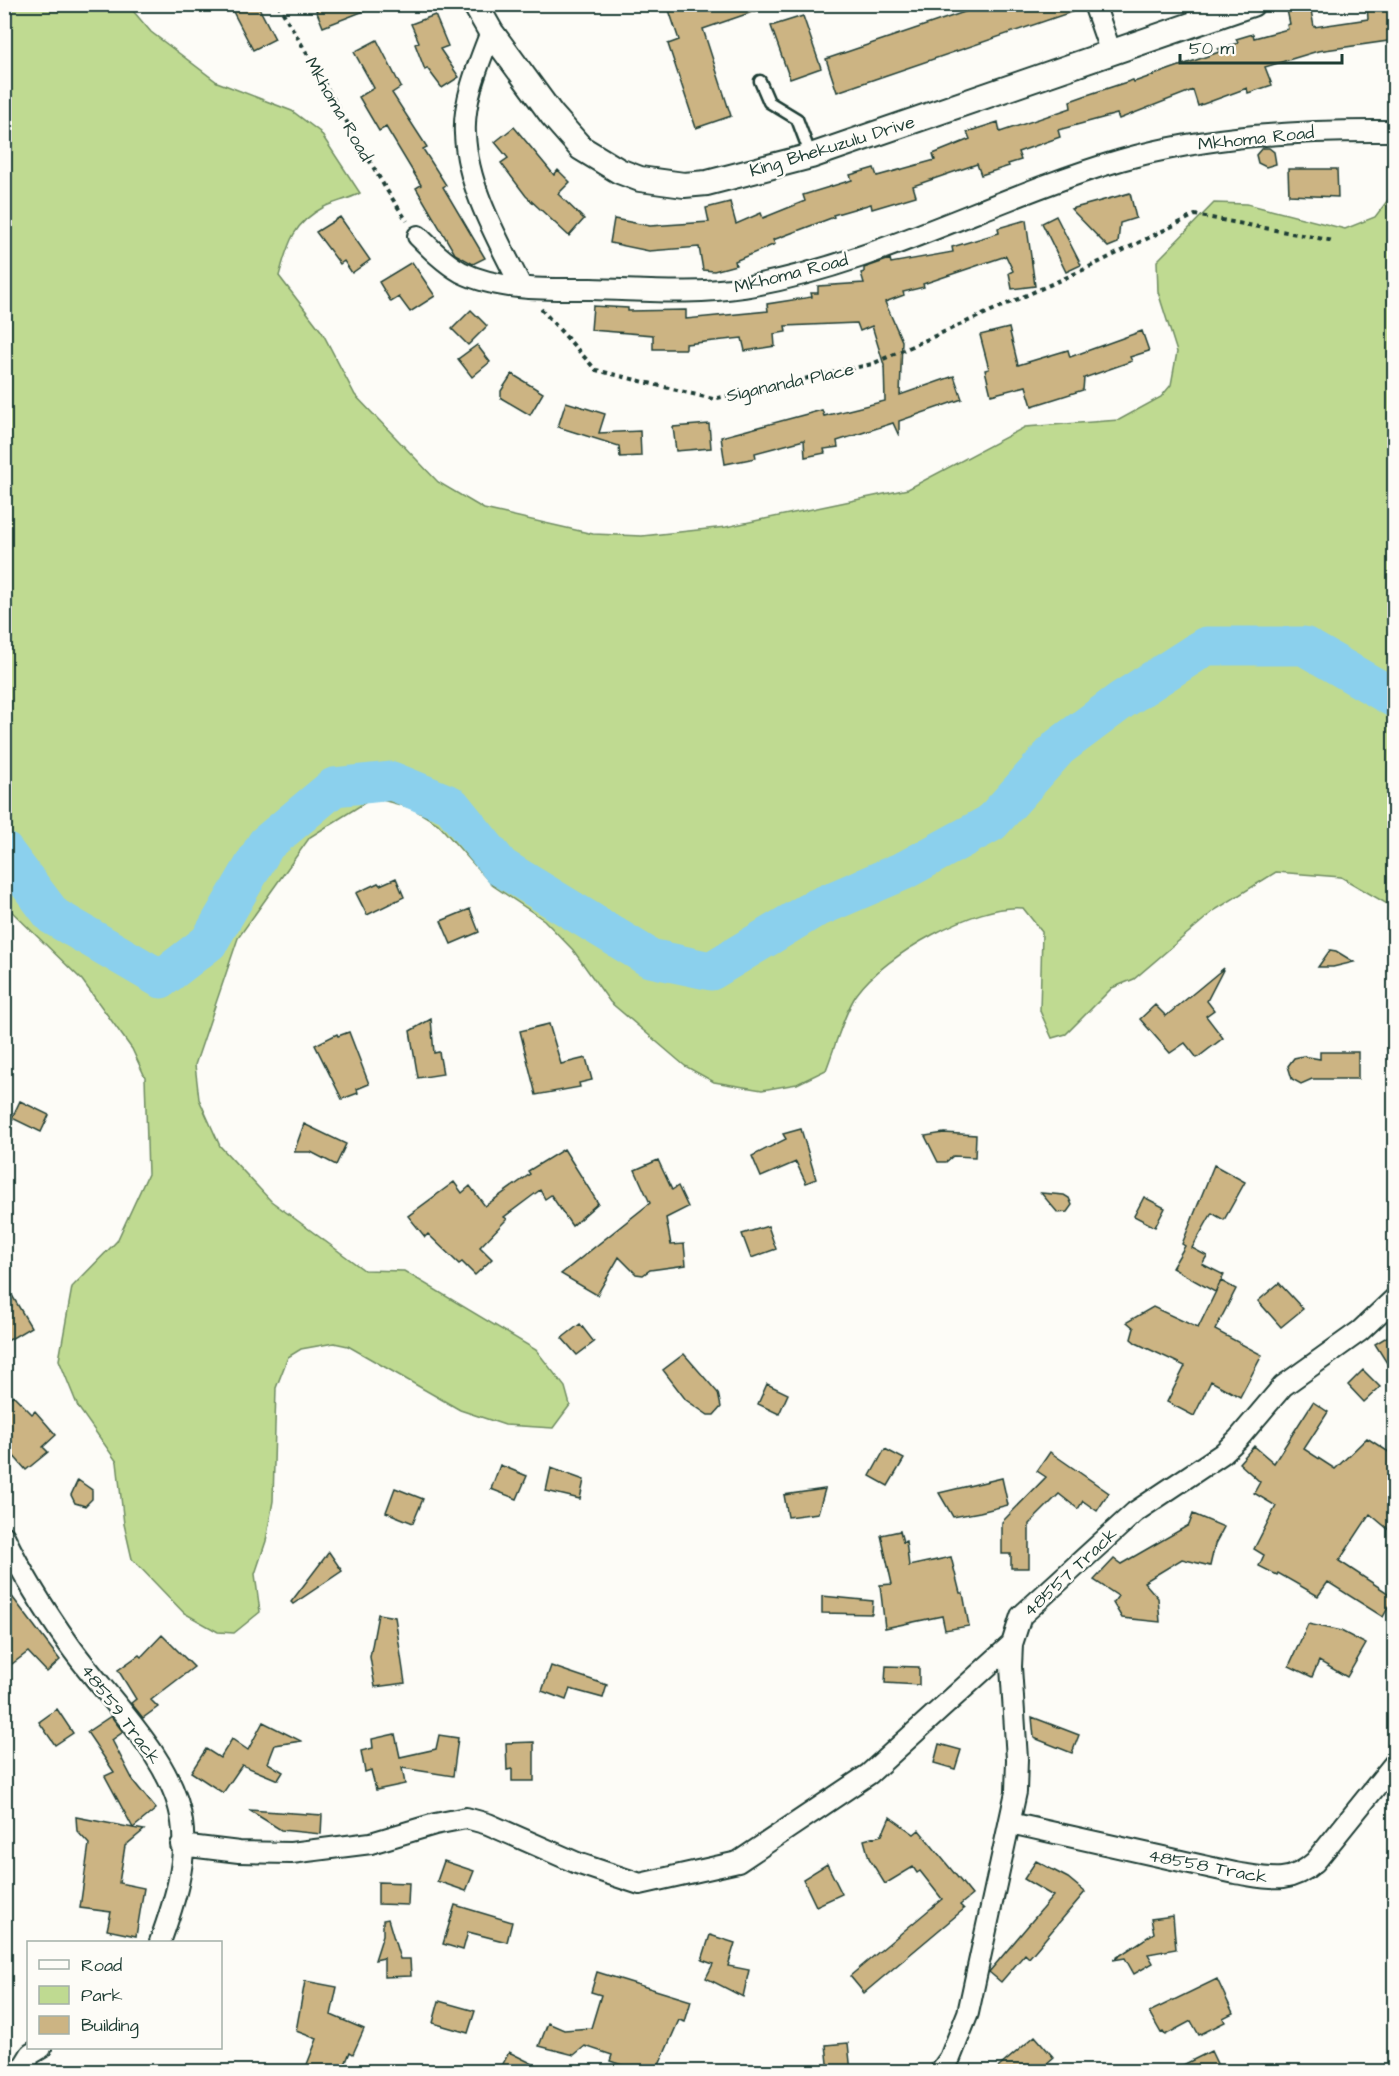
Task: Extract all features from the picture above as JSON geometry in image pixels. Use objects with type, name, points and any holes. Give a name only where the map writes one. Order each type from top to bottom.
[{"type":"street","name":"King Bhekuzulu Drive","points":[[475,4],[491,32],[566,132],[581,148],[619,171],[662,183],[707,183],[811,156],[1252,4]]},
{"type":"street","points":[[1094,4],[1111,53]]},
{"type":"street","points":[[491,32],[473,83],[464,133],[474,179],[493,228],[521,286]]},
{"type":"street","name":"Mkhoma Road","points":[[418,236],[459,271],[481,280],[521,286],[687,291],[744,287],[782,279],[865,254],[1086,171],[1159,150],[1230,139],[1301,132],[1395,131]]},
{"type":"street","name":"48557 Track","points":[[940,2072],[950,2058],[968,2013],[1016,1792],[1017,1759],[1012,1644],[1015,1628],[1029,1608],[1096,1550],[1135,1512],[1222,1454],[1238,1439],[1283,1386],[1360,1331],[1394,1299]]},
{"type":"street","name":"48559 Track","points":[[4,1536],[68,1644],[147,1744],[161,1768],[182,1822],[182,1845],[173,1905],[160,1941]]},
{"type":"street","points":[[182,1845],[238,1852],[291,1853],[371,1843],[435,1824],[466,1818],[488,1824],[618,1878],[640,1884],[738,1862],[869,1774],[1012,1644]]},
{"type":"street","name":"48558 Track","points":[[1010,1823],[1235,1873],[1270,1879],[1290,1877],[1306,1870],[1316,1862],[1395,1764]]},
{"type":"street","points":[[20,2072],[31,2054],[39,2049]]},
{"type":"lane","points":[[760,81],[769,102],[797,119],[811,156]]},
{"type":"path","name":"Mkhoma Road","points":[[278,4],[386,189],[418,236]]},
{"type":"path","name":"Sigananda Place","points":[[521,286],[596,370],[713,399],[872,364],[1083,270],[1195,215],[1334,242]]},
{"type":"green space","points":[[4,5],[128,5],[151,32],[217,82],[292,111],[320,132],[360,193],[324,207],[305,220],[293,236],[279,276],[322,332],[355,395],[438,482],[484,509],[593,534],[642,536],[726,527],[908,489],[1025,427],[1119,420],[1161,397],[1171,385],[1177,352],[1158,292],[1157,261],[1214,203],[1247,204],[1345,229],[1375,217],[1394,192],[1394,908],[1341,877],[1276,872],[1215,910],[1134,979],[1112,988],[1066,1034],[1052,1038],[1040,1011],[1042,932],[1023,908],[981,914],[957,923],[909,948],[870,979],[857,994],[848,1010],[826,1070],[797,1084],[762,1090],[714,1082],[685,1066],[610,1002],[573,950],[544,920],[492,885],[438,824],[412,808],[382,800],[366,802],[310,837],[238,938],[195,1065],[199,1099],[220,1146],[271,1201],[364,1270],[404,1271],[536,1350],[565,1387],[570,1405],[553,1428],[505,1425],[460,1410],[348,1346],[334,1343],[301,1349],[288,1357],[276,1388],[273,1501],[266,1541],[255,1574],[260,1612],[234,1633],[218,1632],[184,1613],[132,1559],[124,1524],[117,1462],[78,1407],[59,1360],[72,1287],[117,1241],[148,1174],[145,1077],[132,1049],[82,980],[5,905]]},
{"type":"building","points":[[229,4],[257,4],[275,39],[253,50]]},
{"type":"building","points":[[331,4],[377,4],[377,6],[323,27],[316,10]]},
{"type":"building","points":[[667,4],[766,4],[767,7],[703,29],[731,116],[696,128],[668,44],[679,40]]},
{"type":"building","points":[[988,4],[1082,4],[1083,8],[837,92],[826,59]]},
{"type":"building","points":[[1367,4],[1395,4],[1395,40],[1318,51],[1265,67],[1272,85],[1248,93],[1247,88],[1198,106],[1193,90],[1119,119],[1117,114],[1058,130],[1060,137],[1018,152],[1021,160],[1008,164],[1009,166],[981,175],[977,164],[913,186],[916,196],[872,209],[871,204],[833,215],[834,217],[773,240],[775,244],[735,261],[736,265],[714,271],[703,270],[699,247],[649,251],[610,243],[614,219],[650,226],[709,222],[706,208],[730,202],[736,224],[761,213],[763,218],[805,201],[803,195],[852,180],[850,175],[874,168],[877,176],[935,160],[933,154],[970,139],[967,132],[998,122],[1000,132],[1071,108],[1070,101],[1133,80],[1134,82],[1219,52],[1218,49],[1238,43],[1236,39],[1253,34],[1254,38],[1288,29],[1287,25],[1290,24],[1287,10],[1310,5],[1314,27],[1368,19]]},
{"type":"building","points":[[435,15],[448,46],[440,49],[459,77],[442,88],[427,68],[425,70],[415,44],[419,42],[411,24]]},
{"type":"building","points":[[803,16],[821,68],[790,79],[771,26]]},
{"type":"building","points":[[377,40],[401,87],[392,93],[427,147],[423,149],[446,185],[443,187],[485,258],[473,264],[455,254],[416,188],[421,185],[386,127],[379,131],[359,97],[374,88],[354,52]]},
{"type":"building","points":[[514,127],[554,175],[558,170],[570,182],[558,194],[584,219],[569,236],[526,196],[501,163],[508,158],[495,142]]},
{"type":"building","points":[[1262,148],[1269,148],[1274,152],[1276,164],[1266,167],[1258,163],[1256,155]]},
{"type":"building","points":[[1288,169],[1337,169],[1338,197],[1289,195]]},
{"type":"building","points":[[1130,193],[1136,218],[1120,223],[1118,243],[1108,247],[1071,209]]},
{"type":"building","points":[[1056,216],[1081,265],[1066,272],[1042,223]]},
{"type":"building","points":[[340,217],[370,260],[352,273],[344,261],[340,264],[316,232]]},
{"type":"building","points":[[1026,220],[1035,286],[1012,289],[1009,273],[1013,271],[1006,256],[923,284],[924,287],[903,292],[904,295],[885,302],[902,341],[900,395],[954,376],[962,399],[899,421],[899,436],[893,423],[837,441],[838,447],[824,449],[825,453],[805,457],[804,440],[755,453],[756,458],[725,464],[721,437],[822,410],[824,416],[885,401],[884,365],[872,326],[860,331],[857,323],[785,326],[786,332],[774,334],[775,346],[745,351],[742,338],[686,344],[686,349],[653,349],[653,335],[591,330],[593,306],[628,308],[628,311],[686,310],[686,319],[768,311],[767,304],[812,297],[811,293],[818,293],[818,286],[864,283],[861,273],[864,272],[864,268],[890,259],[891,263],[953,252],[952,247],[999,233],[998,228]]},
{"type":"building","points":[[412,262],[435,296],[410,312],[399,297],[391,302],[379,282]]},
{"type":"building","points":[[471,310],[487,326],[468,345],[452,329]]},
{"type":"building","points":[[1009,328],[1018,365],[1068,350],[1070,357],[1142,331],[1149,351],[1130,357],[1132,361],[1084,378],[1083,390],[1032,406],[1026,386],[991,395],[985,370],[989,369],[980,335]]},
{"type":"building","points":[[477,345],[490,362],[472,377],[458,359]]},
{"type":"building","points":[[512,374],[543,393],[530,415],[501,398],[501,391]]},
{"type":"building","points":[[566,402],[605,414],[599,433],[640,431],[641,456],[620,457],[619,446],[558,427]]},
{"type":"building","points":[[709,424],[711,448],[676,451],[673,427]]},
{"type":"building","points":[[396,878],[404,897],[367,915],[356,893]]},
{"type":"building","points":[[470,909],[479,932],[451,944],[441,921]]},
{"type":"building","points":[[1330,950],[1354,962],[1333,967],[1318,967]]},
{"type":"building","points":[[1224,968],[1207,1001],[1214,1010],[1206,1016],[1223,1038],[1197,1058],[1185,1043],[1170,1053],[1140,1019],[1155,1005],[1166,1016]]},
{"type":"building","points":[[431,1019],[434,1053],[439,1052],[443,1074],[418,1078],[410,1031]]},
{"type":"building","points":[[549,1024],[561,1064],[586,1058],[592,1080],[579,1083],[580,1087],[536,1095],[520,1031]]},
{"type":"building","points":[[349,1032],[369,1084],[357,1089],[358,1093],[342,1099],[315,1045],[337,1034],[338,1036]]},
{"type":"building","points":[[1320,1052],[1358,1052],[1358,1079],[1312,1079],[1301,1084],[1292,1079],[1288,1066],[1294,1058],[1303,1056],[1320,1059]]},
{"type":"building","points":[[20,1101],[49,1115],[41,1132],[12,1118]]},
{"type":"building","points":[[304,1124],[346,1144],[336,1165],[311,1152],[294,1152]]},
{"type":"building","points":[[801,1129],[816,1179],[806,1183],[796,1162],[761,1177],[752,1156],[786,1139],[783,1134]]},
{"type":"building","points":[[944,1133],[976,1135],[975,1157],[953,1156],[946,1162],[938,1162],[925,1136]]},
{"type":"building","points":[[564,1149],[598,1203],[572,1226],[551,1195],[545,1199],[540,1190],[504,1217],[507,1219],[480,1247],[492,1259],[475,1275],[462,1262],[459,1264],[428,1234],[425,1237],[408,1216],[454,1182],[462,1193],[470,1186],[485,1206],[530,1174],[528,1171]]},
{"type":"building","points":[[658,1160],[672,1190],[678,1186],[688,1207],[666,1218],[671,1245],[684,1244],[686,1265],[650,1270],[643,1275],[636,1274],[619,1257],[597,1295],[561,1274],[650,1203],[635,1170]]},
{"type":"building","points":[[1214,1165],[1245,1182],[1224,1220],[1212,1213],[1192,1248],[1207,1256],[1202,1264],[1224,1275],[1215,1292],[1172,1268],[1185,1246],[1182,1244]]},
{"type":"building","points":[[1041,1193],[1064,1195],[1069,1198],[1072,1205],[1067,1212],[1058,1213]]},
{"type":"building","points":[[1144,1197],[1165,1208],[1155,1227],[1134,1216]]},
{"type":"building","points":[[768,1226],[776,1249],[751,1258],[742,1234]]},
{"type":"building","points":[[1221,1281],[1236,1289],[1215,1330],[1262,1355],[1240,1397],[1211,1381],[1194,1416],[1167,1402],[1185,1366],[1136,1343],[1131,1339],[1134,1328],[1127,1322],[1153,1307],[1198,1328]]},
{"type":"building","points":[[4,1282],[31,1327],[4,1343]]},
{"type":"building","points":[[1279,1283],[1303,1309],[1281,1327],[1258,1301]]},
{"type":"building","points":[[580,1324],[594,1342],[577,1355],[562,1338]]},
{"type":"building","points":[[1395,1332],[1395,1376],[1375,1344]]},
{"type":"building","points":[[684,1354],[718,1393],[721,1407],[714,1415],[708,1415],[686,1400],[663,1370]]},
{"type":"building","points":[[1363,1370],[1380,1387],[1364,1402],[1348,1385]]},
{"type":"building","points":[[767,1384],[788,1394],[779,1414],[758,1404]]},
{"type":"building","points":[[13,1395],[32,1414],[35,1411],[56,1435],[43,1447],[48,1452],[26,1470],[4,1445],[4,1404]]},
{"type":"building","points":[[1313,1402],[1328,1412],[1304,1449],[1335,1469],[1367,1438],[1395,1456],[1395,1535],[1370,1514],[1339,1561],[1394,1597],[1383,1617],[1328,1582],[1318,1596],[1278,1573],[1277,1575],[1259,1566],[1264,1555],[1254,1549],[1276,1506],[1254,1493],[1260,1482],[1239,1463],[1254,1446],[1274,1463]]},
{"type":"building","points":[[885,1449],[904,1459],[888,1486],[870,1476]]},
{"type":"building","points":[[1050,1452],[1109,1493],[1097,1511],[1083,1501],[1078,1509],[1059,1494],[1029,1524],[1029,1568],[1011,1568],[1011,1554],[1002,1554],[1002,1522],[1046,1477],[1037,1471]]},
{"type":"building","points":[[500,1465],[527,1476],[517,1499],[491,1489]]},
{"type":"building","points":[[551,1468],[584,1480],[580,1499],[546,1491]]},
{"type":"building","points":[[1002,1478],[1008,1505],[980,1512],[953,1517],[939,1493]]},
{"type":"building","points":[[78,1480],[92,1490],[92,1499],[85,1506],[75,1503],[71,1495]]},
{"type":"building","points":[[395,1488],[423,1499],[413,1523],[386,1512]]},
{"type":"building","points":[[825,1489],[818,1513],[788,1517],[784,1495]]},
{"type":"building","points":[[1193,1514],[1224,1527],[1215,1544],[1210,1566],[1182,1559],[1144,1582],[1158,1598],[1160,1622],[1122,1618],[1113,1603],[1118,1596],[1094,1580],[1114,1559],[1121,1564],[1189,1525]]},
{"type":"building","points":[[900,1531],[903,1542],[906,1541],[909,1566],[951,1557],[960,1593],[963,1593],[969,1626],[945,1630],[942,1616],[885,1628],[880,1585],[892,1584],[881,1535]]},
{"type":"building","points":[[329,1552],[342,1571],[293,1604],[291,1602]]},
{"type":"building","points":[[4,1586],[60,1660],[47,1672],[28,1652],[12,1664],[4,1653]]},
{"type":"building","points":[[822,1596],[873,1601],[872,1614],[822,1613]]},
{"type":"building","points":[[378,1614],[395,1617],[405,1683],[375,1687],[370,1657]]},
{"type":"building","points":[[1308,1624],[1341,1631],[1366,1644],[1347,1677],[1319,1661],[1312,1677],[1289,1666]]},
{"type":"building","points":[[162,1635],[194,1667],[151,1700],[158,1707],[143,1718],[131,1703],[136,1699],[118,1670],[139,1655],[141,1657]]},
{"type":"building","points":[[551,1666],[607,1685],[603,1698],[570,1689],[566,1700],[542,1691]]},
{"type":"building","points":[[886,1666],[919,1667],[919,1685],[885,1683]]},
{"type":"building","points":[[57,1709],[73,1733],[55,1745],[39,1722]]},
{"type":"building","points":[[111,1716],[123,1732],[112,1740],[134,1782],[156,1809],[133,1828],[105,1776],[114,1772],[87,1732]]},
{"type":"building","points":[[1032,1717],[1079,1735],[1072,1753],[1034,1738]]},
{"type":"building","points":[[263,1722],[301,1741],[275,1745],[268,1763],[283,1772],[278,1780],[242,1765],[223,1793],[191,1772],[206,1749],[220,1758],[232,1739],[248,1750]]},
{"type":"building","points":[[395,1734],[400,1757],[436,1749],[439,1735],[458,1738],[453,1776],[402,1768],[405,1784],[376,1790],[371,1770],[365,1772],[361,1751],[373,1748],[372,1739]]},
{"type":"building","points":[[534,1742],[534,1781],[512,1781],[512,1769],[507,1770],[506,1743]]},
{"type":"building","points":[[939,1744],[961,1750],[955,1769],[934,1763]]},
{"type":"building","points":[[249,1810],[322,1815],[321,1834],[281,1830]]},
{"type":"building","points":[[76,1817],[144,1830],[125,1846],[119,1883],[144,1888],[136,1936],[107,1930],[111,1912],[80,1908],[89,1844],[77,1831]]},
{"type":"building","points":[[890,1817],[914,1834],[919,1830],[972,1895],[960,1905],[964,1909],[864,1993],[850,1976],[942,1899],[920,1871],[917,1873],[913,1867],[885,1884],[869,1858],[864,1840],[882,1835]]},
{"type":"building","points":[[444,1861],[474,1871],[466,1891],[437,1881]]},
{"type":"building","points":[[1036,1861],[1068,1878],[1085,1892],[1029,1958],[1025,1954],[1001,1982],[989,1972],[1053,1896],[1024,1879]]},
{"type":"building","points":[[827,1864],[842,1894],[816,1906],[803,1879]]},
{"type":"building","points":[[378,1882],[409,1883],[408,1905],[378,1904]]},
{"type":"building","points":[[455,1905],[512,1922],[507,1942],[468,1932],[463,1950],[443,1944]]},
{"type":"building","points":[[1173,1916],[1176,1949],[1148,1954],[1153,1963],[1134,1974],[1125,1958],[1113,1960],[1154,1933],[1151,1919]]},
{"type":"building","points":[[388,1919],[400,1959],[410,1959],[411,1976],[384,1977],[384,1958],[375,1960],[383,1935],[383,1920]]},
{"type":"building","points":[[710,1935],[735,1943],[728,1966],[749,1970],[743,1997],[706,1978],[713,1964],[702,1960]]},
{"type":"building","points":[[597,1972],[691,2001],[685,2022],[679,2020],[656,2072],[630,2072],[631,2068],[610,2061],[612,2055],[585,2046],[574,2055],[539,2046],[548,2023],[564,2030],[591,2028],[601,1995],[591,1992]]},
{"type":"building","points":[[1217,1979],[1233,2013],[1223,2018],[1225,2022],[1199,2035],[1191,2021],[1165,2035],[1161,2033],[1149,2012]]},
{"type":"building","points":[[305,1981],[337,1987],[331,2015],[364,2029],[353,2054],[350,2052],[342,2072],[304,2072],[317,2039],[296,2031]]},
{"type":"building","points":[[439,2001],[475,2011],[468,2033],[433,2023]]},
{"type":"building","points":[[1035,2036],[1054,2058],[1038,2072],[993,2072]]},
{"type":"building","points":[[848,2043],[851,2072],[829,2072],[826,2045]]},
{"type":"building","points":[[1211,2051],[1221,2072],[1169,2072]]},
{"type":"building","points":[[509,2052],[549,2072],[499,2072]]},
{"type":"waterway","points":[[4,851],[53,916],[161,979],[209,942],[266,844],[334,787],[392,781],[451,805],[501,867],[650,958],[711,971],[812,910],[905,870],[991,823],[1059,747],[1122,700],[1206,646],[1304,646],[1394,698]]}]
